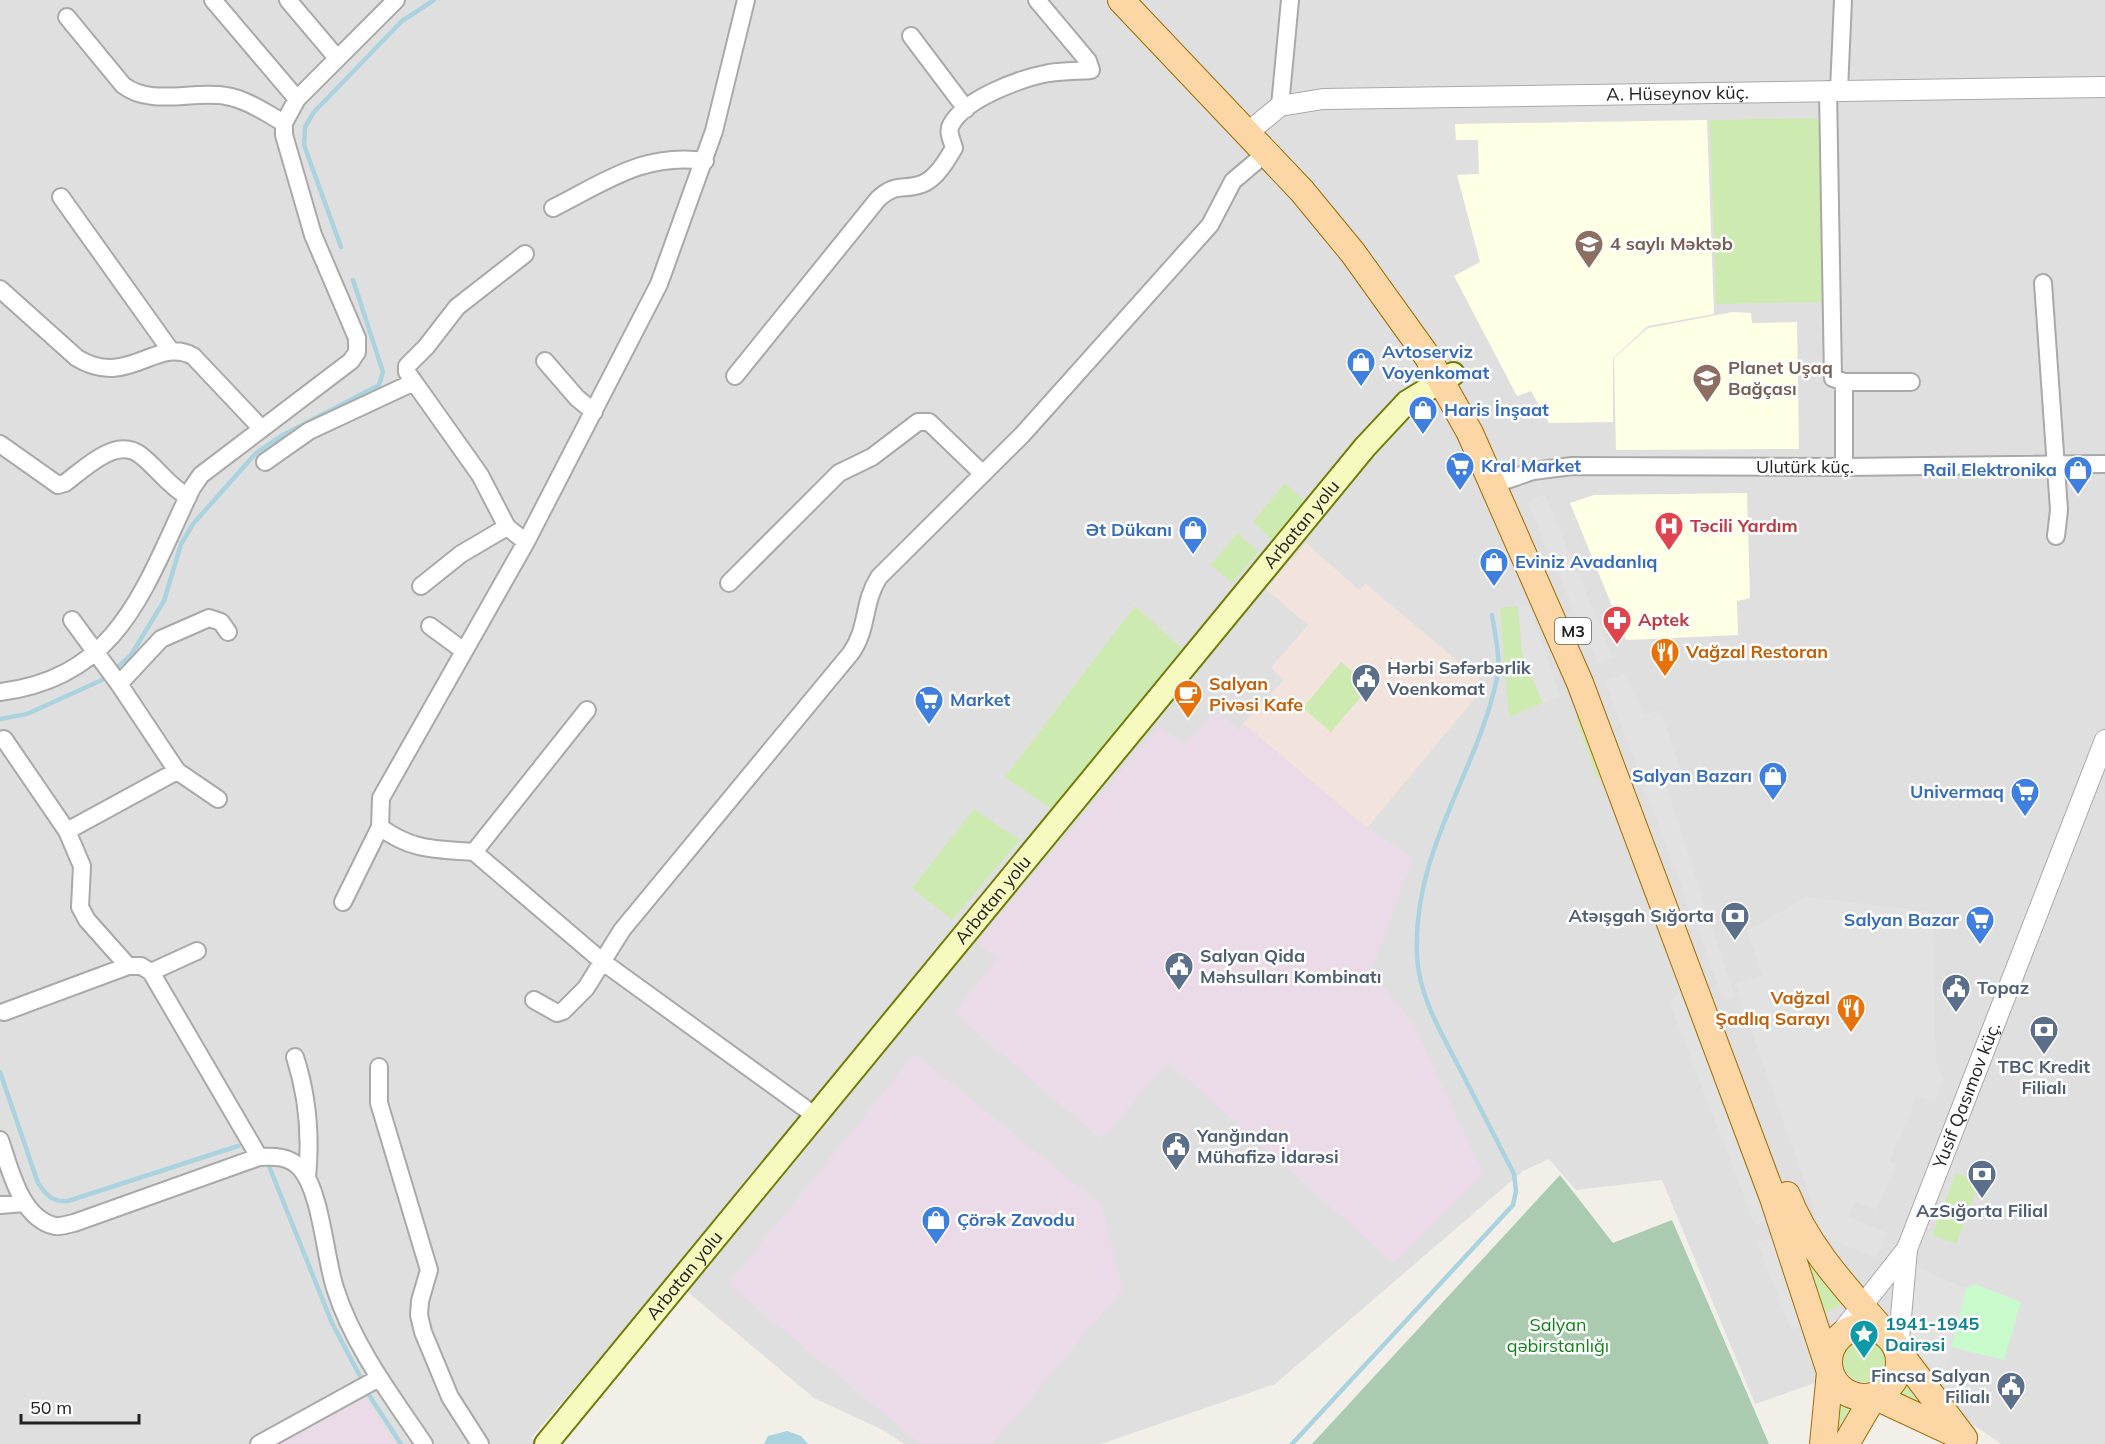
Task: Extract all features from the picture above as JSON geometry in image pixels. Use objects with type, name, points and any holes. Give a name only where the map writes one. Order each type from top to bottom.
[{"type":"main road","points":[[1121,0],[1302,191],[1353,253],[1447,377],[1580,683],[1773,1198],[1830,1372],[1842,1390],[1863,1397],[1874,1396],[1969,1441]]},
{"type":"main road","name":"M3","points":[[1138,0],[1257,125],[1364,244],[1419,319],[1447,377],[1484,430],[1584,658],[1790,1202],[1806,1236],[1822,1259],[1892,1342]]},
{"type":"main road","name":"Arbatan yolu","points":[[546,1444],[817,1117],[1365,447],[1407,402],[1447,377]]},
{"type":"main road","points":[[1823,1444],[1830,1350],[1835,1340],[1844,1332],[1864,1326],[1892,1342],[1969,1441]]},
{"type":"main road","points":[[1846,1444],[1874,1396],[1892,1383],[1900,1362],[1892,1342]]},
{"type":"street","points":[[213,0],[297,99]]},
{"type":"street","points":[[288,0],[337,58]]},
{"type":"street","points":[[343,902],[380,827],[378,805],[381,798],[526,542],[659,284],[705,161],[720,112],[746,0]]},
{"type":"street","points":[[735,376],[878,199],[896,186],[921,184],[931,180],[954,148],[950,134],[951,125],[966,109],[1005,87],[1031,78],[1051,73],[1091,70],[1088,61],[1037,0]]},
{"type":"street","points":[[1257,125],[1280,106],[1290,0]]},
{"type":"street","points":[[1843,0],[1833,90],[1831,372],[1836,381],[1911,382]]},
{"type":"street","points":[[0,692],[54,680],[96,654],[133,608],[201,475],[351,361],[357,352],[357,338],[306,217],[284,135],[284,123],[297,99],[392,1]]},
{"type":"street","points":[[67,17],[132,93],[143,96],[203,93],[229,96],[284,123]]},
{"type":"street","points":[[911,36],[966,109]]},
{"type":"street","name":"A. Hüseynov küç.","points":[[1280,106],[1331,99],[2105,87]]},
{"type":"street","points":[[534,1000],[552,1012],[563,1011],[586,988],[622,930],[851,653],[864,629],[868,600],[879,577],[1022,435],[1210,225],[1233,181],[1266,153]]},
{"type":"street","points":[[553,208],[640,164],[685,158],[705,161]]},
{"type":"street","points":[[61,197],[171,351]]},
{"type":"street","points":[[525,254],[457,307],[426,347],[407,366],[407,372],[480,475],[507,527],[526,542]]},
{"type":"street","points":[[2043,283],[2059,510],[2056,536]]},
{"type":"street","points":[[0,289],[77,358],[91,367],[116,369],[171,351],[184,351],[193,356],[261,428]]},
{"type":"street","points":[[545,361],[577,398],[594,412]]},
{"type":"street","points":[[265,462],[309,431],[414,382]]},
{"type":"street","points":[[1844,382],[1844,467]]},
{"type":"street","points":[[729,583],[839,472],[872,457],[918,422],[929,422],[983,474]]},
{"type":"street","points":[[0,444],[58,485],[65,483],[103,455],[122,450],[138,453],[173,488],[188,497]]},
{"type":"street","name":"Ulutürk küç.","points":[[1507,480],[1533,471],[1572,466],[1844,467],[2105,464]]},
{"type":"street","points":[[421,586],[452,559],[507,527]]},
{"type":"street","points":[[119,684],[161,639],[172,632],[209,618],[221,622],[228,632]]},
{"type":"street","points":[[72,620],[119,684],[177,771],[218,799]]},
{"type":"street","points":[[430,626],[464,651]]},
{"type":"street","points":[[474,852],[587,710]]},
{"type":"street","points":[[4,739],[67,831],[82,866],[80,907],[87,921],[129,966]]},
{"type":"street","name":"Yusif Qasımov küç.","points":[[1907,1249],[2105,741]]},
{"type":"street","points":[[67,831],[177,771]]},
{"type":"street","points":[[380,827],[398,840],[420,848],[474,852],[603,962],[817,1117]]},
{"type":"street","points":[[151,972],[196,951]]},
{"type":"street","points":[[4,1012],[129,966],[141,966],[151,972],[259,1157]]},
{"type":"street","points":[[295,1057],[304,1086],[309,1152],[307,1178],[335,1289],[379,1378],[424,1444]]},
{"type":"street","points":[[379,1067],[379,1103],[429,1270],[420,1301],[419,1315],[423,1332],[450,1397],[480,1444]]},
{"type":"street","points":[[0,1140],[25,1203],[39,1218],[56,1226],[74,1223],[259,1157],[279,1157],[292,1161],[307,1178]]},
{"type":"street","points":[[0,1205],[25,1203]]},
{"type":"street","points":[[1835,1340],[1907,1249]]},
{"type":"street","points":[[1892,1342],[1907,1249]]},
{"type":"street","points":[[259,1444],[379,1378]]},
{"type":"shaded area","points":[[0,0],[2105,0],[2105,1444],[2001,1444],[1954,1411],[1906,1351],[1755,1404],[1662,1180],[1576,1190],[1549,1159],[1523,1171],[1275,1384],[1101,1444],[904,1444],[883,1430],[814,1398],[670,1277],[531,1438],[537,1444],[0,1444]]},
{"type":"shaded area","name":"4 saylı Məktəb","points":[[1707,120],[1714,314],[1648,326],[1613,358],[1613,422],[1549,423],[1531,391],[1517,396],[1454,276],[1480,262],[1457,175],[1479,174],[1478,140],[1456,140],[1455,124]]},
{"type":"shaded area","name":"Planet Uşaq Bağçası","points":[[1733,312],[1751,313],[1752,323],[1797,322],[1799,449],[1616,450],[1614,358],[1648,328]]},
{"type":"shaded area","name":"Təcili Yardım","points":[[1747,493],[1750,598],[1737,601],[1738,635],[1626,640],[1570,503],[1594,495]]},
{"type":"shaded area","points":[[1545,494],[1613,657],[1597,663],[1527,502]]},
{"type":"shaded area","name":"Hərbi Səfərbərlik Voenkomat","points":[[1306,543],[1359,590],[1366,584],[1486,685],[1367,828],[1243,723],[1284,680],[1271,668],[1308,625],[1266,589]]},
{"type":"shaded area","points":[[1529,604],[1560,696],[1543,703],[1522,652],[1518,606]]},
{"type":"shaded area","points":[[1624,674],[1644,715],[1660,710],[1684,779],[1666,785],[1735,997],[1724,1001],[1605,682]]},
{"type":"shaded area","name":"Salyan Qida Məhsulları Kombinatı","points":[[1215,710],[1239,731],[1243,723],[1367,828],[1413,858],[1371,971],[1414,1025],[1483,1174],[1394,1263],[1168,1062],[1101,1139],[954,1013],[997,959],[977,942],[1159,726],[1184,745]]},
{"type":"shaded area","points":[[1806,897],[1933,912],[1935,1063],[1944,1078],[1934,1102],[1917,1096],[1890,1161],[1896,1164],[1877,1210],[1855,1202],[1849,1217],[1887,1233],[1876,1258],[1816,1234],[1813,1206],[1735,984],[1762,975],[1747,931]]},
{"type":"shaded area","points":[[1687,984],[1771,1219],[1755,1225],[1669,1002]]},
{"type":"shaded area","name":"Çörək Zavodu","points":[[915,1054],[1101,1205],[1123,1288],[992,1444],[921,1444],[728,1284]]},
{"type":"shaded area","points":[[1776,1236],[1805,1325],[1791,1330],[1757,1243]]},
{"type":"shaded area","points":[[1916,1268],[1966,1288],[1944,1375],[1911,1352]]},
{"type":"shaded area","points":[[365,1398],[395,1444],[280,1444]]},
{"type":"green space","points":[[1822,118],[1825,302],[1716,304],[1710,120]]},
{"type":"green space","points":[[1285,483],[1304,501],[1272,540],[1253,522]]},
{"type":"green space","points":[[1237,533],[1259,552],[1232,583],[1211,565]]},
{"type":"green space","points":[[1135,606],[1182,648],[1052,809],[1005,777]]},
{"type":"green space","points":[[1518,606],[1522,652],[1543,703],[1509,717],[1500,608]]},
{"type":"green space","points":[[1341,662],[1370,686],[1331,732],[1303,708]]},
{"type":"green space","points":[[1583,709],[1608,779],[1597,778],[1576,718]]},
{"type":"green space","points":[[974,809],[1020,840],[952,920],[912,888]]},
{"type":"green space","points":[[1956,1173],[1980,1181],[1956,1244],[1932,1235]]},
{"type":"green space","name":"Salyan qəbirstanlığı","points":[[1560,1175],[1613,1243],[1672,1220],[1769,1444],[1312,1444]]},
{"type":"green space","points":[[1807,1257],[1845,1303],[1825,1313]]},
{"type":"green space","points":[[1975,1284],[2021,1302],[2004,1360],[1951,1347],[1966,1288]]},
{"type":"green space","points":[[1864,1340],[1872,1341],[1879,1346],[1884,1353],[1884,1369],[1879,1376],[1872,1381],[1864,1382],[1856,1381],[1849,1376],[1844,1369],[1843,1361],[1844,1353],[1849,1346],[1856,1341]]},
{"type":"green space","points":[[1907,1383],[1940,1418],[1897,1397]]},
{"type":"green space","points":[[1839,1403],[1852,1407],[1836,1433]]},
{"type":"water","points":[[787,1431],[801,1436],[808,1444],[764,1444],[768,1436]]},
{"type":"waterway","points":[[341,247],[304,145],[305,127],[314,112],[402,21],[434,0]]},
{"type":"waterway","points":[[118,667],[131,655],[164,601],[181,544],[193,524],[256,453],[281,436],[379,385],[383,372],[353,280]]},
{"type":"waterway","points":[[1292,1444],[1513,1205],[1516,1191],[1514,1174],[1433,1015],[1422,986],[1417,956],[1418,918],[1425,881],[1435,847],[1488,713],[1497,678],[1498,655],[1492,615]]},
{"type":"waterway","points":[[0,719],[27,714],[102,680]]},
{"type":"waterway","points":[[0,1072],[38,1183],[47,1195],[54,1199],[68,1201],[238,1146]]},
{"type":"waterway","points":[[269,1166],[332,1323],[361,1378]]},
{"type":"waterway","points":[[369,1395],[401,1444]]},
{"type":"place","name":"4 saylı Məktəb","points":[[1589,270]]},
{"type":"place","name":"Avtoserviz Voyenkomat","points":[[1361,388]]},
{"type":"place","name":"Planet Uşaq Bağçası","points":[[1707,404]]},
{"type":"place","name":"Haris İnşaat","points":[[1423,436]]},
{"type":"place","name":"Kral Market","points":[[1460,492]]},
{"type":"place","name":"Rail Elektronika","points":[[2078,496]]},
{"type":"place","name":"Təcili Yardım","points":[[1669,552]]},
{"type":"place","name":"Ət Dükanı","points":[[1193,556]]},
{"type":"place","name":"Eviniz Avadanlıq","points":[[1494,588]]},
{"type":"place","name":"Aptek","points":[[1617,646]]},
{"type":"place","name":"Vağzal Restoran","points":[[1665,678]]},
{"type":"place","name":"Hərbi Səfərbərlik Voenkomat","points":[[1366,704]]},
{"type":"place","name":"Salyan Pivəsi Kafe","points":[[1188,720]]},
{"type":"place","name":"Market","points":[[929,726]]},
{"type":"place","name":"Salyan Bazarı","points":[[1773,802]]},
{"type":"place","name":"Univermaq","points":[[2025,818]]},
{"type":"place","name":"Atəışgah Sığorta","points":[[1735,942]]},
{"type":"place","name":"Salyan Bazar","points":[[1980,946]]},
{"type":"place","name":"Salyan Qida Məhsulları Kombinatı","points":[[1179,992]]},
{"type":"place","name":"Topaz","points":[[1956,1014]]},
{"type":"place","name":"Vağzal Şadlıq Sarayı","points":[[1851,1034]]},
{"type":"place","name":"TBC Kredit Filialı","points":[[2044,1056]]},
{"type":"place","name":"Yanğından Mühafizə İdarəsi","points":[[1176,1172]]},
{"type":"place","name":"AzSığorta Filial","points":[[1982,1200]]},
{"type":"place","name":"Çörək Zavodu","points":[[936,1246]]},
{"type":"place","name":"1941-1945 Dairəsi","points":[[1864,1360]]},
{"type":"place","name":"Fincsa Salyan Filialı","points":[[2011,1412]]}]
